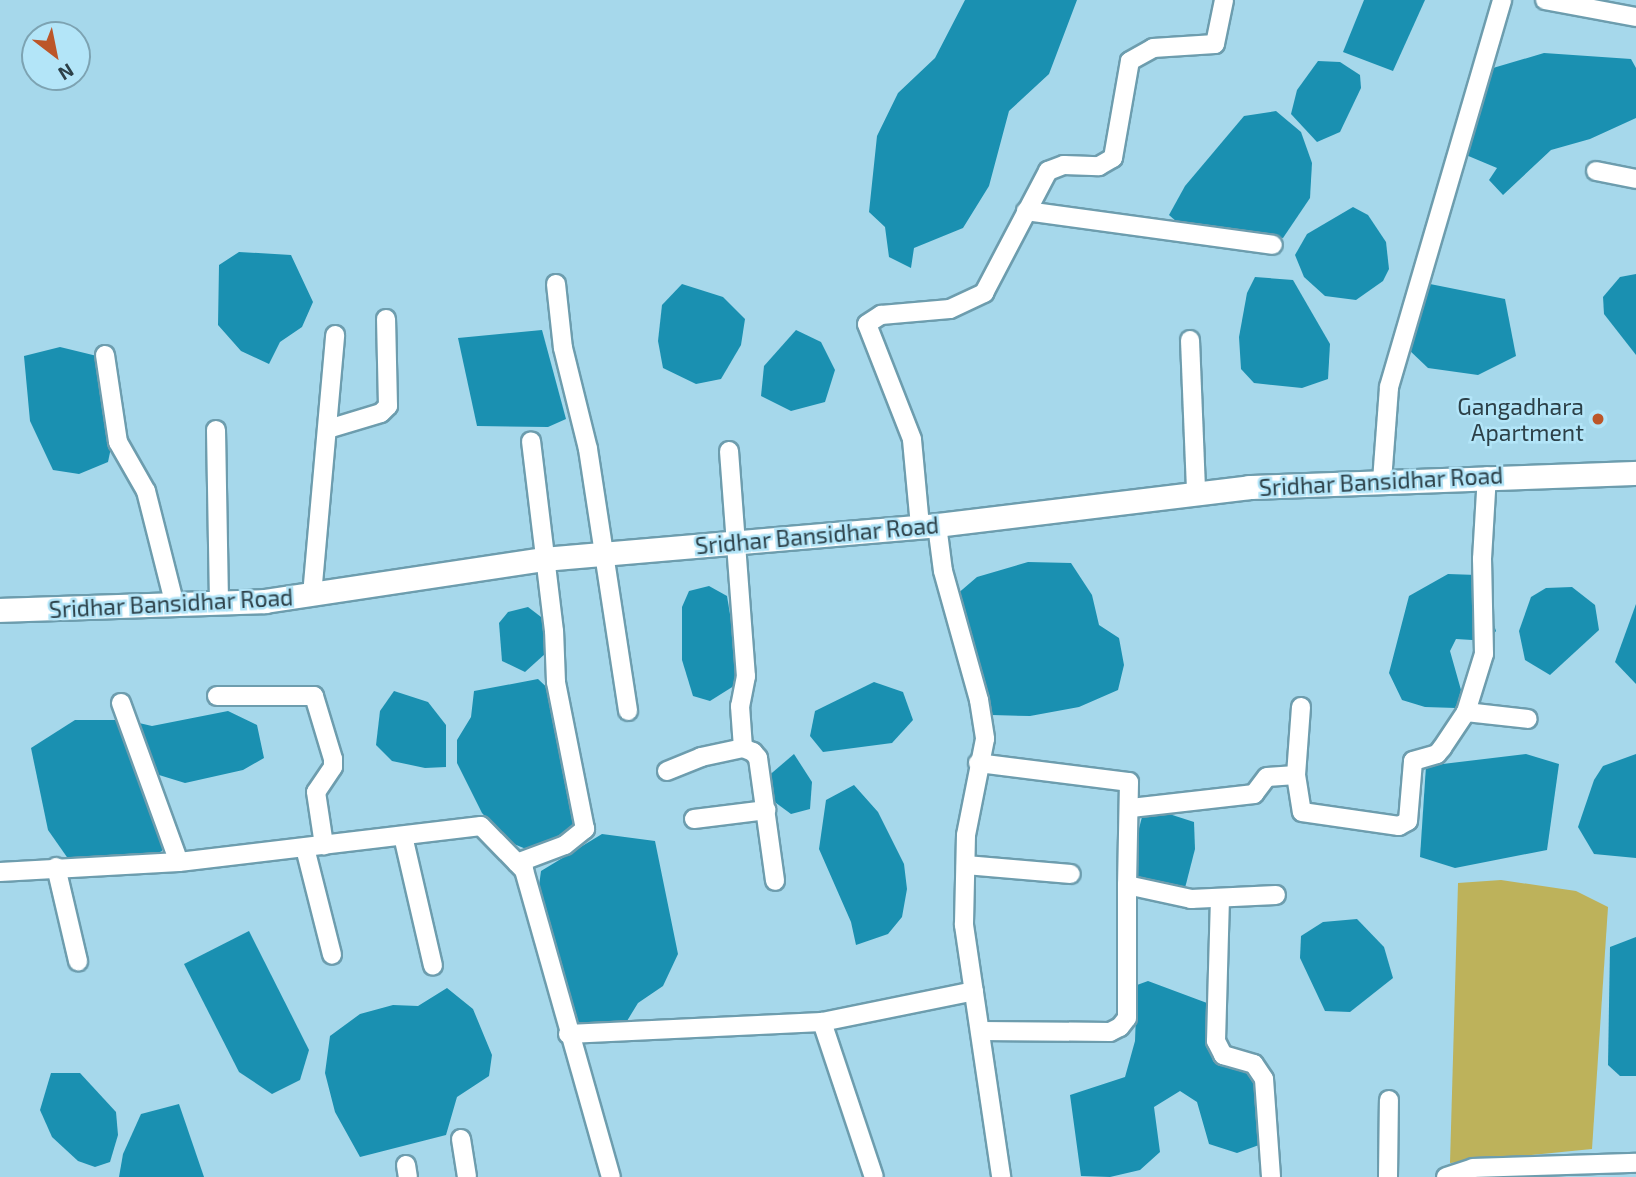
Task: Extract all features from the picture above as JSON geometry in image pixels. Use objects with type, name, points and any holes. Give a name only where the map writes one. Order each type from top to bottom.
[{"type":"street","points":[[1002,1177],[964,925],[966,865],[978,763],[985,738],[979,700],[928,525],[912,439],[867,324],[881,315],[940,311],[971,303],[998,272],[1026,211],[1054,167],[1099,166],[1114,158],[1130,61],[1153,48],[1215,44],[1224,0]]},
{"type":"street","points":[[1382,481],[1389,387],[1502,0]]},
{"type":"street","points":[[1554,1],[1636,17]]},
{"type":"street","points":[[1596,171],[1636,179]]},
{"type":"street","points":[[1026,211],[1273,245]]},
{"type":"street","points":[[556,284],[563,348],[587,449],[628,712]]},
{"type":"street","points":[[328,429],[381,413],[388,406],[386,319]]},
{"type":"street","points":[[312,595],[335,335]]},
{"type":"street","points":[[1190,340],[1196,492]]},
{"type":"street","points":[[105,355],[118,442],[146,491],[175,606]]},
{"type":"street","points":[[216,430],[219,605]]},
{"type":"street","points":[[517,863],[565,845],[585,829],[556,682],[531,441]]},
{"type":"street","points":[[729,451],[746,676],[740,706],[743,748]]},
{"type":"street","name":"Sridhar Bansidhar Road","points":[[0,610],[219,605],[312,595],[543,559],[928,525],[1196,492],[1487,476],[1636,473]]},
{"type":"street","points":[[1301,707],[1296,775],[1302,812],[1403,825],[1408,821],[1413,761],[1437,754],[1466,712],[1487,634],[1482,559],[1487,476]]},
{"type":"street","points":[[217,696],[314,696],[333,759],[333,767],[316,792],[324,845]]},
{"type":"street","points":[[121,703],[178,862]]},
{"type":"street","points":[[1466,712],[1528,719]]},
{"type":"street","points":[[667,771],[701,757],[743,748],[758,758],[775,881]]},
{"type":"street","points":[[978,763],[1129,782],[1131,808],[1127,885],[1127,1018],[1120,1027],[1110,1032],[979,1031]]},
{"type":"street","points":[[1131,808],[1254,794],[1267,776],[1296,775]]},
{"type":"street","points":[[694,819],[765,810]]},
{"type":"street","points":[[0,872],[178,862],[481,826],[524,870],[568,1034],[611,1177]]},
{"type":"street","points":[[403,835],[433,966]]},
{"type":"street","points":[[305,848],[332,955]]},
{"type":"street","points":[[966,865],[1071,874]]},
{"type":"street","points":[[56,867],[78,961]]},
{"type":"street","points":[[1127,885],[1191,899],[1276,895]]},
{"type":"street","points":[[1220,898],[1216,1041],[1223,1055],[1254,1065],[1264,1079],[1270,1177]]},
{"type":"street","points":[[568,1034],[821,1022],[974,991]]},
{"type":"street","points":[[821,1022],[874,1177]]},
{"type":"street","points":[[1388,1177],[1389,1100]]},
{"type":"street","points":[[461,1139],[467,1177]]},
{"type":"street","points":[[1446,1177],[1473,1167],[1636,1163]]},
{"type":"shaded area","points":[[1501,880],[1576,891],[1608,907],[1592,1149],[1450,1163],[1458,883]]},
{"type":"water","points":[[965,0],[1077,0],[1049,74],[1009,111],[989,186],[963,228],[914,248],[911,268],[889,257],[885,227],[869,212],[877,136],[898,93],[935,58]]},
{"type":"water","points":[[1364,0],[1425,0],[1393,71],[1343,52]]},
{"type":"water","points":[[1544,53],[1631,59],[1636,68],[1636,118],[1590,139],[1551,150],[1503,195],[1489,180],[1497,168],[1466,155],[1493,68]]},
{"type":"water","points":[[1318,61],[1340,62],[1360,75],[1361,88],[1340,132],[1317,142],[1291,114],[1297,90]]},
{"type":"water","points":[[1276,111],[1301,132],[1312,163],[1310,198],[1283,238],[1186,230],[1169,215],[1185,186],[1244,116]]},
{"type":"water","points":[[1353,207],[1368,215],[1386,242],[1389,269],[1383,281],[1356,300],[1325,296],[1304,277],[1295,255],[1307,234]]},
{"type":"water","points":[[239,252],[291,255],[313,302],[302,327],[280,342],[269,364],[241,351],[218,325],[219,265]]},
{"type":"water","points":[[1636,274],[1636,355],[1604,314],[1603,297],[1620,277]]},
{"type":"water","points":[[1255,277],[1293,280],[1330,344],[1328,379],[1302,388],[1254,383],[1241,369],[1239,337],[1247,293]]},
{"type":"water","points":[[1425,283],[1505,299],[1516,356],[1478,375],[1428,368],[1407,348]]},
{"type":"water","points":[[682,284],[723,297],[745,319],[741,345],[721,379],[696,384],[663,368],[658,341],[662,305]]},
{"type":"water","points":[[542,330],[566,419],[548,427],[477,426],[458,338]]},
{"type":"water","points":[[796,330],[821,342],[835,370],[825,402],[791,411],[761,396],[764,366]]},
{"type":"water","points":[[60,347],[97,356],[113,438],[108,462],[79,474],[53,470],[30,421],[24,356]]},
{"type":"water","points":[[1028,562],[1071,563],[1092,595],[1099,625],[1119,638],[1124,665],[1118,690],[1079,707],[1030,716],[992,715],[956,595],[977,577]]},
{"type":"water","points":[[1448,574],[1477,575],[1496,631],[1488,641],[1456,639],[1450,651],[1461,690],[1456,708],[1425,707],[1402,700],[1389,673],[1409,596]]},
{"type":"water","points":[[709,586],[727,596],[737,657],[737,684],[710,701],[693,696],[682,660],[682,607],[689,591]]},
{"type":"water","points":[[1572,587],[1595,605],[1599,630],[1550,675],[1525,660],[1519,631],[1531,597],[1546,588]]},
{"type":"water","points":[[1636,604],[1636,684],[1615,662]]},
{"type":"water","points":[[528,607],[545,620],[546,653],[525,672],[502,661],[499,623],[508,612]]},
{"type":"water","points":[[538,679],[555,695],[577,819],[565,836],[548,845],[526,849],[509,842],[482,813],[457,763],[457,740],[471,717],[474,691]]},
{"type":"water","points":[[874,682],[903,692],[913,720],[892,743],[823,752],[810,736],[815,711]]},
{"type":"water","points":[[394,691],[428,702],[446,725],[446,767],[425,768],[392,761],[376,745],[380,711]]},
{"type":"water","points":[[228,711],[257,725],[264,758],[243,770],[185,783],[159,775],[139,723],[152,726]]},
{"type":"water","points":[[75,720],[118,720],[162,834],[162,851],[141,862],[69,860],[48,830],[31,748]]},
{"type":"water","points":[[794,754],[812,782],[810,809],[791,814],[772,800],[766,778]]},
{"type":"water","points":[[1526,754],[1559,764],[1547,850],[1455,868],[1420,857],[1426,766]]},
{"type":"water","points":[[1636,754],[1636,858],[1594,854],[1578,827],[1594,780],[1603,766]]},
{"type":"water","points":[[854,785],[878,812],[904,864],[907,889],[902,917],[888,934],[856,945],[851,922],[819,849],[826,800]]},
{"type":"water","points":[[1163,812],[1194,822],[1195,849],[1185,888],[1154,887],[1137,880],[1136,840],[1142,817]]},
{"type":"water","points":[[602,834],[655,841],[678,954],[663,986],[638,1003],[627,1021],[596,1027],[576,1024],[538,893],[541,871]]},
{"type":"water","points":[[1357,919],[1384,947],[1393,978],[1350,1012],[1325,1011],[1300,958],[1301,936],[1323,922]]},
{"type":"water","points":[[249,931],[309,1050],[300,1080],[272,1094],[239,1072],[184,964]]},
{"type":"water","points":[[1636,937],[1636,1076],[1620,1076],[1608,1065],[1610,947]]},
{"type":"water","points":[[1148,981],[1207,1003],[1213,1061],[1258,1075],[1259,1145],[1237,1153],[1209,1144],[1197,1102],[1180,1091],[1154,1107],[1160,1152],[1140,1170],[1110,1177],[1081,1176],[1070,1095],[1125,1077],[1135,1041],[1137,985]]},
{"type":"water","points":[[447,988],[473,1009],[492,1055],[489,1076],[457,1097],[446,1135],[360,1157],[335,1112],[325,1073],[330,1036],[360,1014],[393,1005],[418,1006]]},
{"type":"water","points":[[51,1073],[80,1073],[116,1112],[118,1135],[110,1162],[95,1167],[78,1161],[52,1137],[40,1110]]},
{"type":"water","points":[[179,1104],[204,1177],[119,1177],[123,1154],[141,1114]]},
{"type":"place","name":"Gangadhara Apartment","points":[[1598,419]]}]
